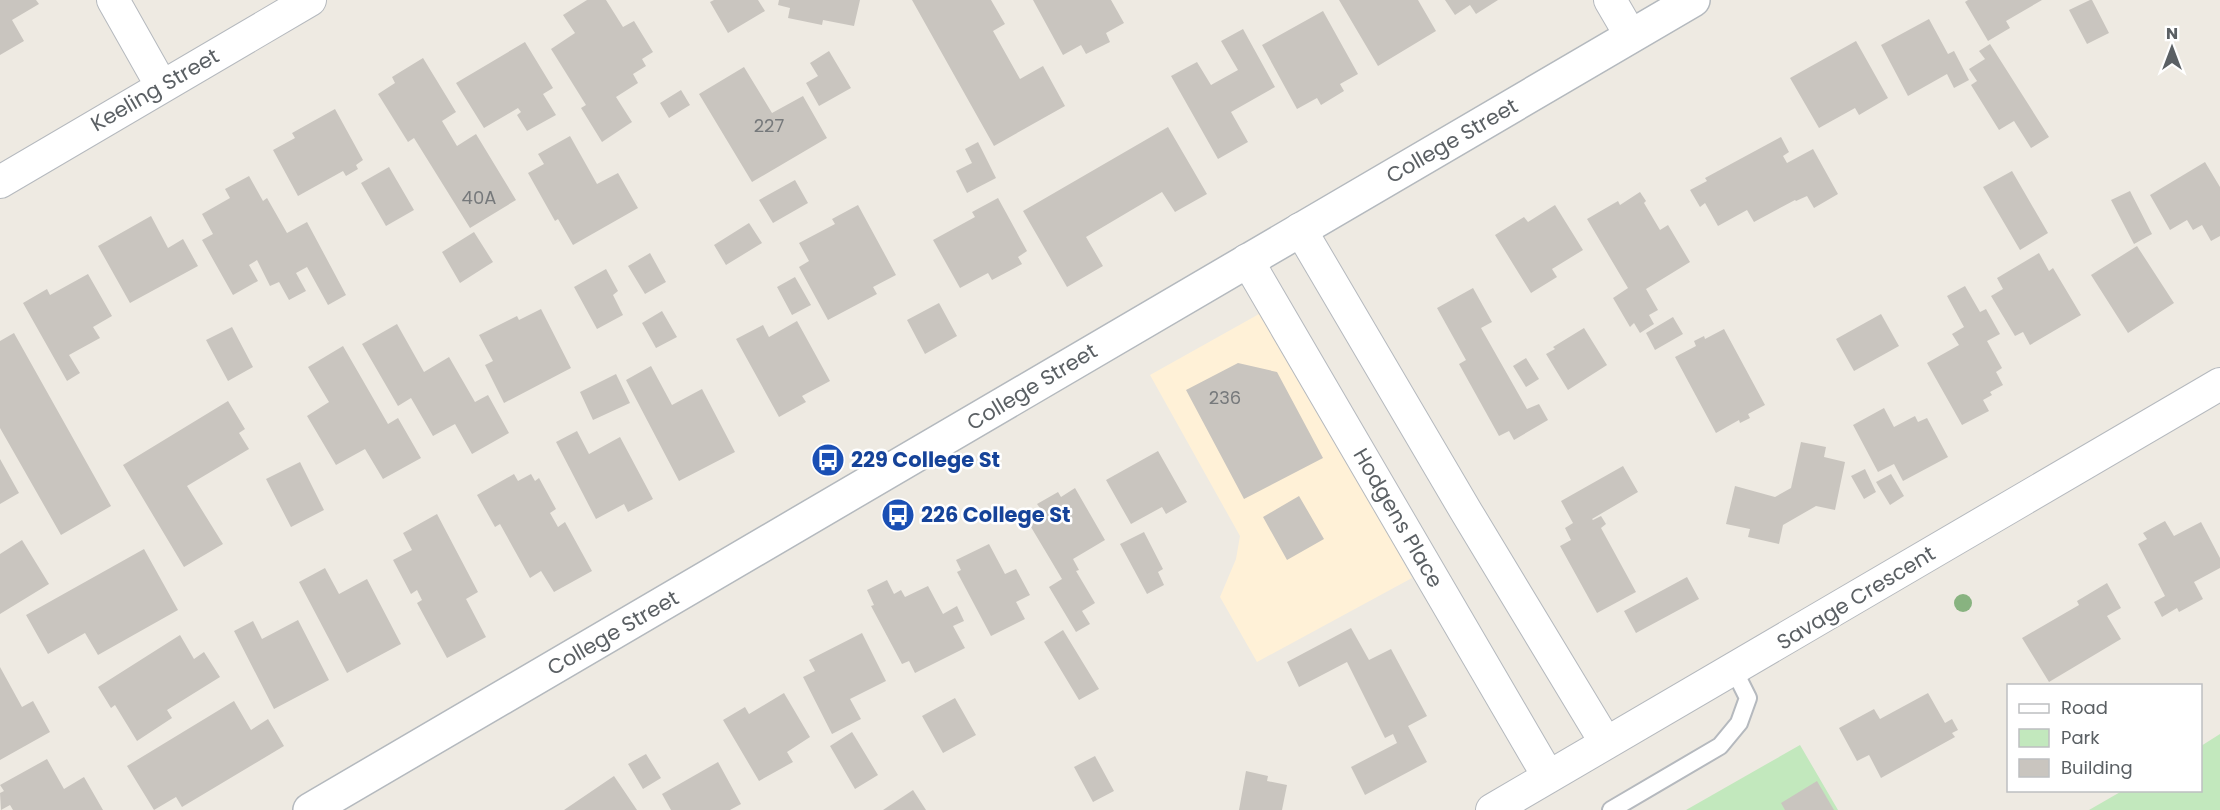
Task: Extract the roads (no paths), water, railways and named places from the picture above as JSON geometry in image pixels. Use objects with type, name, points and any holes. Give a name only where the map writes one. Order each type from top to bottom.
[{"type":"street","points":[[113,0],[161,85]]},
{"type":"street","name":"Keeling Street","points":[[0,182],[161,85],[310,0]]},
{"type":"street","points":[[1610,0],[1631,36]]},
{"type":"street","name":"College Street","points":[[310,810],[1693,0]]},
{"type":"street","points":[[1300,229],[1467,513],[1606,742]]},
{"type":"street","name":"Hodgens Place","points":[[1247,260],[1548,776]]},
{"type":"street","name":"Savage Crescent","points":[[1492,810],[2220,384]]},
{"type":"lane","points":[[1611,810],[1720,746],[1739,723],[1748,698],[1734,670]]},
{"type":"place","name":"229 College St","points":[[828,460]]},
{"type":"place","name":"226 College St","points":[[898,515]]}]
